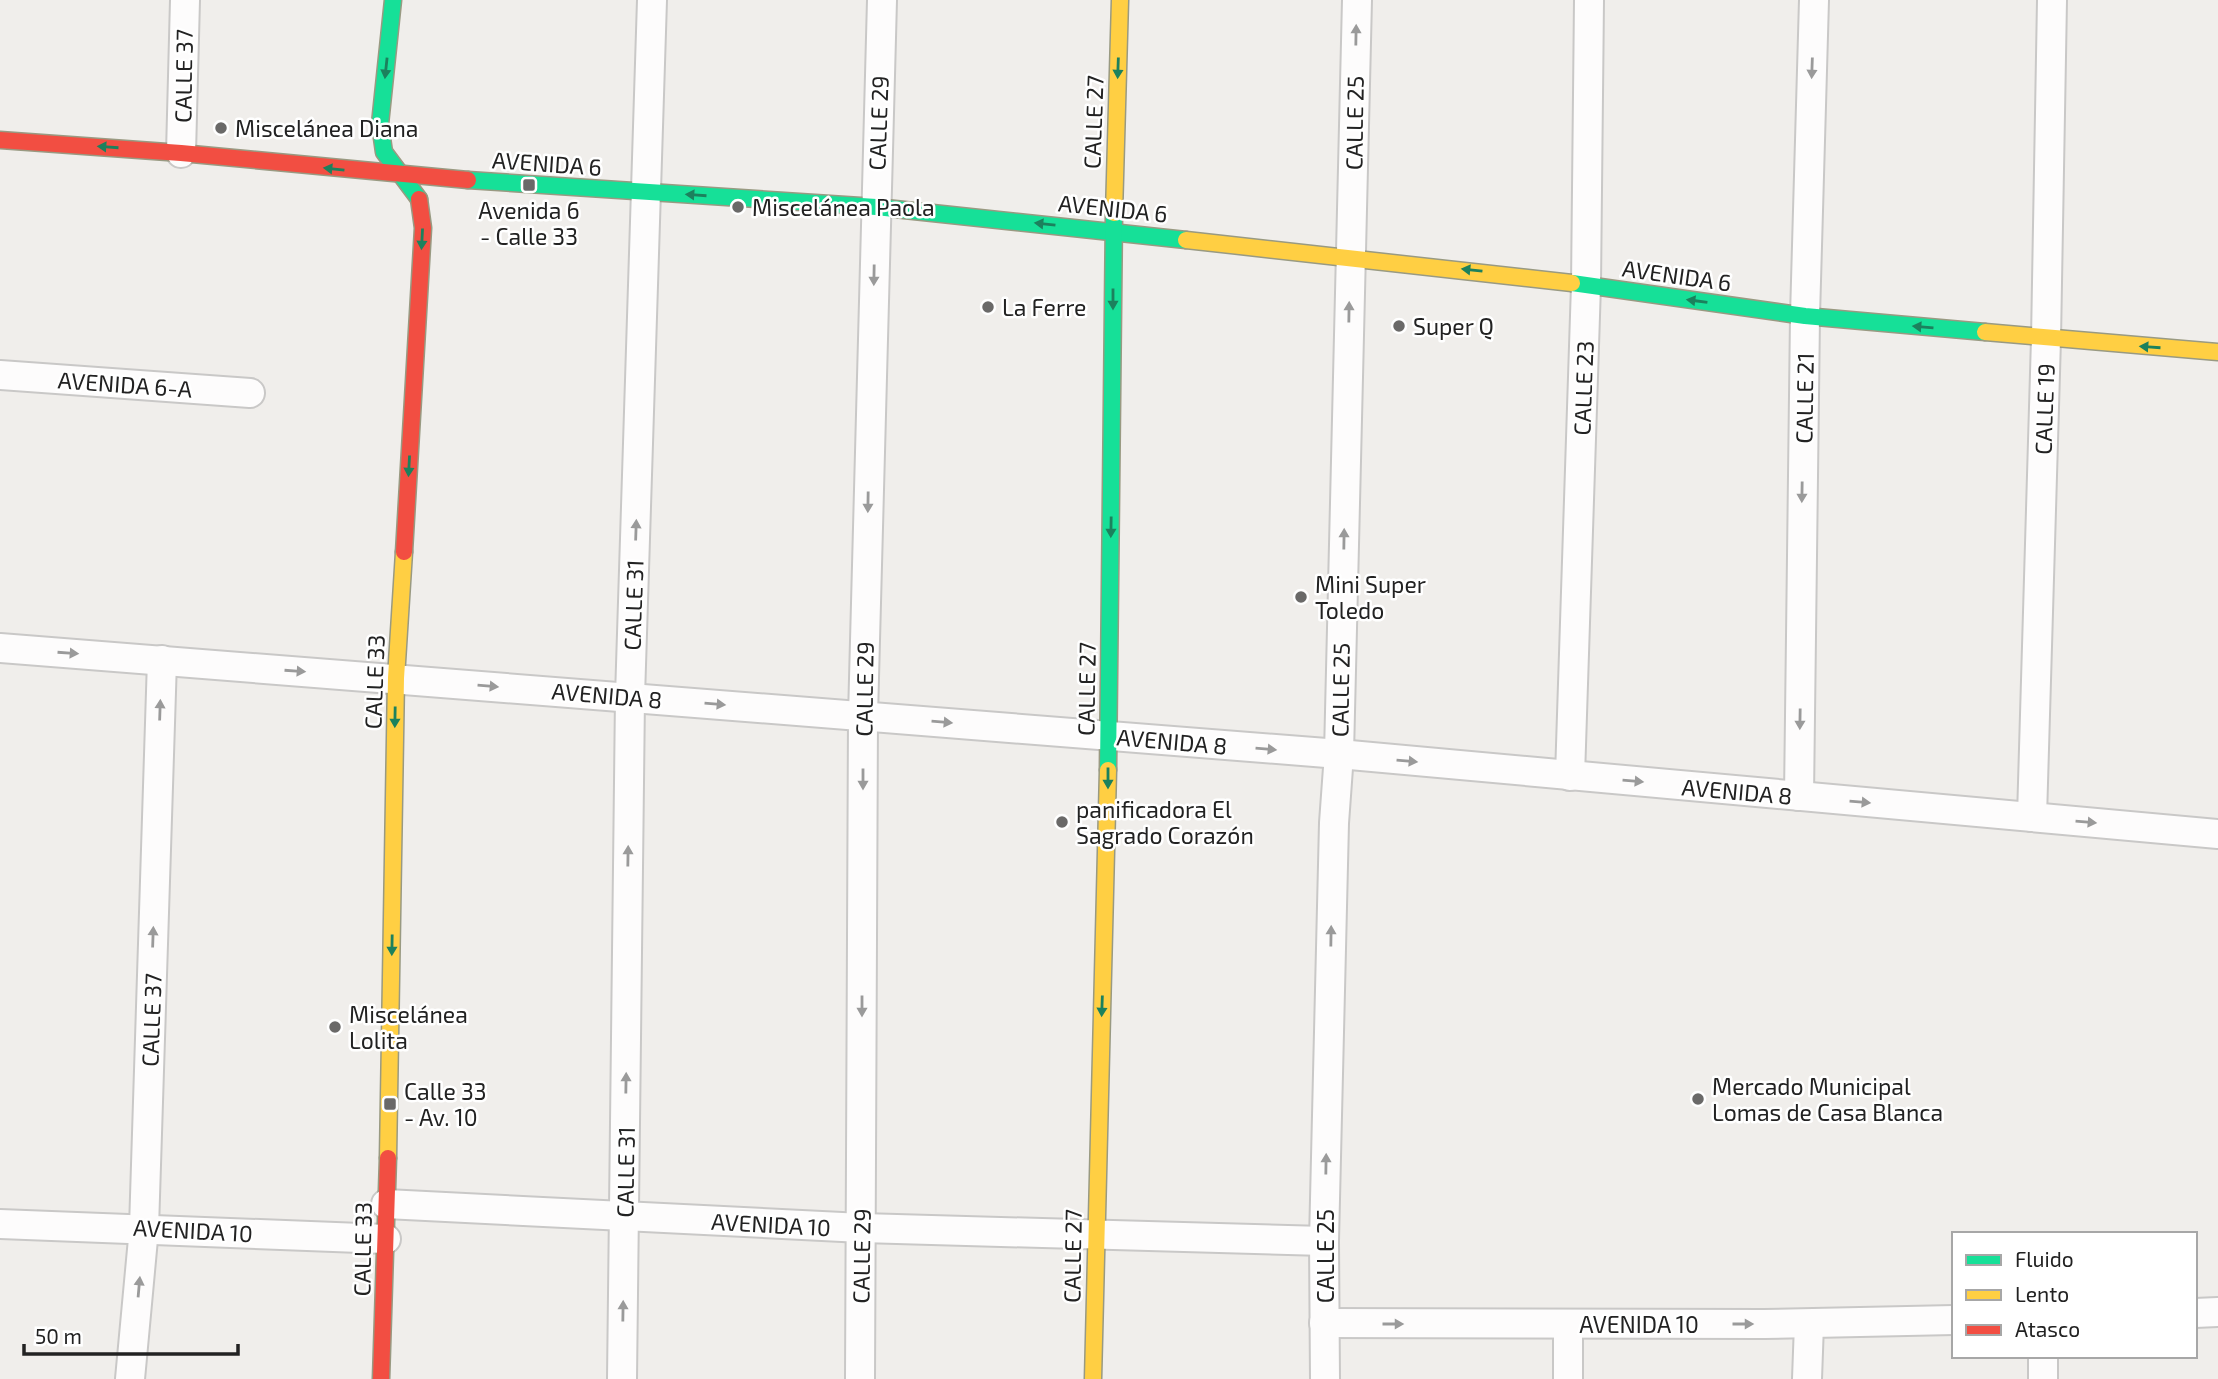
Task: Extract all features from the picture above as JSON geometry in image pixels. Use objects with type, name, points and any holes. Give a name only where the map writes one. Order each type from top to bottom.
[{"type":"street","name":"CALLE 37","points":[[181,153],[185,0]]},
{"type":"street","name":"CALLE 33","points":[[381,1379],[396,678],[423,228],[421,202],[384,152],[380,124],[393,0]]},
{"type":"street","name":"CALLE 31","points":[[622,1379],[629,697],[648,192],[652,0]]},
{"type":"street","name":"CALLE 29","points":[[860,1379],[863,716],[882,0]]},
{"type":"street","name":"CALLE 27","points":[[1093,1379],[1094,1235],[1108,736],[1113,231],[1120,0]]},
{"type":"street","name":"CALLE 25","points":[[1325,1379],[1324,1241],[1357,0]]},
{"type":"street","name":"CALLE 23","points":[[1570,776],[1587,285],[1589,0]]},
{"type":"street","name":"CALLE 21","points":[[1799,796],[1805,316],[1814,0]]},
{"type":"street","name":"CALLE 19","points":[[2032,817],[2046,339],[2052,0]]},
{"type":"street","name":"AVENIDA 6","points":[[0,140],[181,153],[402,176],[876,207],[1350,256],[1587,285],[1805,316],[2218,352]]},
{"type":"street","name":"AVENIDA 6-A","points":[[0,375],[250,393]]},
{"type":"street","name":"AVENIDA 8","points":[[0,648],[1339,754],[2218,834]]},
{"type":"street","name":"CALLE 37","points":[[130,1379],[144,1227],[162,660]]},
{"type":"street","name":"AVENIDA 10","points":[[386,1204],[862,1227],[1324,1241]]},
{"type":"street","name":"AVENIDA 10","points":[[0,1224],[144,1227],[386,1239]]},
{"type":"street","points":[[2197,1313],[2218,1312]]},
{"type":"street","name":"AVENIDA 10","points":[[1324,1323],[1809,1324],[1952,1320]]},
{"type":"street","points":[[1807,1379],[1809,1324]]},
{"type":"street","points":[[1568,1379],[1569,1325]]},
{"type":"street","points":[[2043,1358],[2043,1379]]},
{"type":"traffic: fast","points":[[393,0],[380,124],[384,152],[419,199]]},
{"type":"traffic: fast","points":[[468,180],[876,207],[1186,240]]},
{"type":"traffic: fast","points":[[1108,770],[1114,213]]},
{"type":"traffic: fast","points":[[1572,283],[1805,316],[1985,332]]},
{"type":"traffic: slow","points":[[1114,213],[1120,0]]},
{"type":"traffic: slow","points":[[1186,240],[1572,283]]},
{"type":"traffic: slow","points":[[1985,332],[2218,352]]},
{"type":"traffic: slow","points":[[388,1158],[396,678],[404,552]]},
{"type":"traffic: slow","points":[[1093,1379],[1108,770]]},
{"type":"traffic: jam","points":[[0,140],[181,153],[468,180]]},
{"type":"traffic: jam","points":[[404,552],[423,228],[419,199]]},
{"type":"traffic: jam","points":[[381,1379],[388,1158]]},
{"type":"place","name":"Miscelánea Diana","points":[[221,128]]},
{"type":"place","name":"Avenida 6 - Calle 33","points":[[529,185]]},
{"type":"place","name":"Miscelánea Paola","points":[[738,207]]},
{"type":"place","name":"La Ferre","points":[[988,307]]},
{"type":"place","name":"Super Q","points":[[1399,326]]},
{"type":"place","name":"Mini Super Toledo","points":[[1301,597]]},
{"type":"place","name":"panificadora El Sagrado Corazón","points":[[1062,822]]},
{"type":"place","name":"Miscelánea Lolita","points":[[335,1027]]},
{"type":"place","name":"Mercado Municipal Lomas de Casa Blanca","points":[[1698,1099]]},
{"type":"place","name":"Calle 33 - Av. 10","points":[[390,1104]]}]
